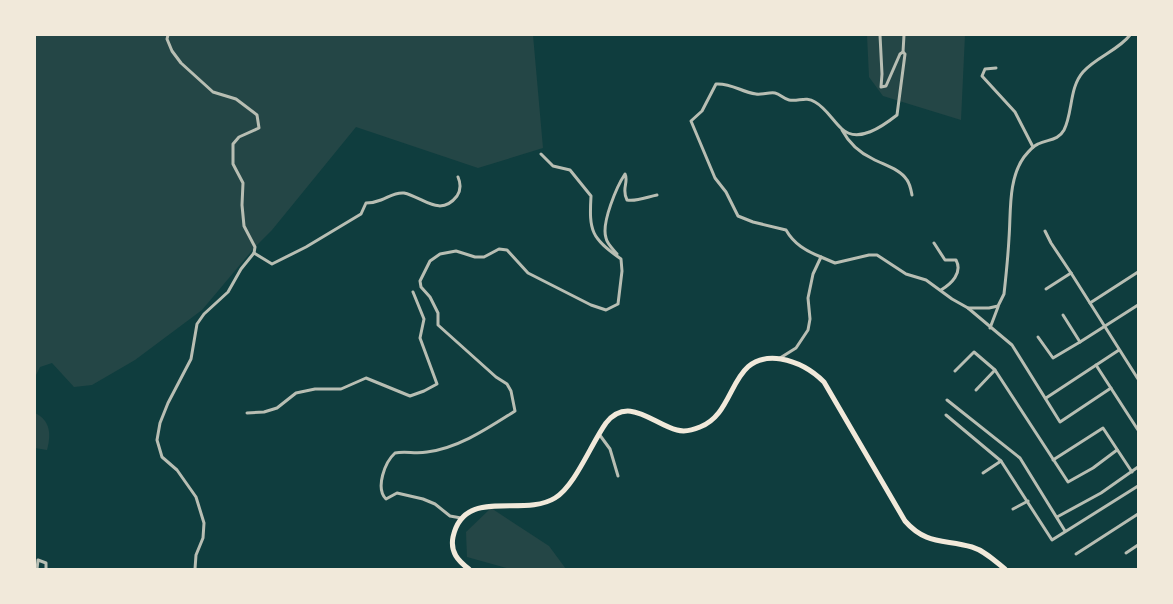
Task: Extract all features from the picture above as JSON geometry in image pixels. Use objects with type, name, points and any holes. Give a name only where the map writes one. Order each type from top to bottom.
[{"type":"highway","points":[[469,569],[454,555],[453,536],[462,518],[486,506],[539,505],[554,499],[566,488],[598,434],[612,416],[625,411],[644,415],[677,430],[701,427],[719,412],[742,372],[748,366],[764,358],[779,359],[800,365],[816,374],[824,382],[905,521],[914,531],[922,536],[936,540],[974,547],[985,552],[1004,569]]},
{"type":"street","points":[[168,35],[167,39],[172,51],[181,63],[213,92],[236,99],[257,115],[259,128],[239,137],[232,144],[233,164],[243,183],[242,205],[244,226],[255,247],[254,253],[241,269],[228,292],[204,314],[197,324],[191,359],[168,403],[156,440],[162,456],[177,470],[196,497],[204,522],[203,538],[196,555],[195,569]]},
{"type":"street","points":[[880,35],[881,87],[886,86],[900,54],[903,52]]},
{"type":"street","points":[[904,35],[903,52],[905,54],[905,63],[897,115],[885,125],[860,134],[847,133],[815,102],[805,98],[789,100],[777,93],[758,94],[726,84],[716,84],[702,111],[691,121],[715,178],[726,192],[738,216],[753,222],[786,230],[791,239],[803,249],[835,263],[877,255],[906,274],[926,280],[968,308],[1012,345],[1060,422],[1111,388]]},
{"type":"street","points":[[990,328],[1004,294],[1012,194],[1018,167],[1024,156],[1033,147],[1059,136],[1068,117],[1076,82],[1079,77],[1093,63],[1126,41],[1130,35]]},
{"type":"street","points":[[996,68],[985,69],[982,76],[1015,112],[1033,147]]},
{"type":"street","points":[[842,129],[847,140],[855,147],[904,176],[912,195]]},
{"type":"street","points":[[541,154],[554,166],[570,170],[582,183],[591,196],[590,218],[592,230],[597,239],[621,259]]},
{"type":"street","points":[[462,518],[454,518],[430,501],[414,496],[397,494],[386,499],[381,491],[381,484],[388,461],[395,453],[427,452],[451,446],[482,431],[515,411],[511,391],[507,384],[496,377],[438,325],[438,313],[430,297],[421,287],[420,281],[430,261],[440,254],[456,251],[475,257],[484,257],[499,249],[507,250],[528,273],[591,305],[606,310],[618,304],[622,271],[621,259],[606,238],[606,224],[620,181],[625,174],[627,178],[624,186],[624,195],[627,200],[632,201],[657,195]]},
{"type":"street","points":[[254,253],[272,264],[306,247],[361,214],[366,203],[381,200],[392,194],[404,194],[442,206],[451,203],[460,192],[458,177]]},
{"type":"street","points":[[1045,231],[1138,379]]},
{"type":"street","points":[[934,243],[945,260],[956,260],[958,263],[959,270],[955,278],[941,290]]},
{"type":"street","points":[[779,359],[796,348],[808,330],[810,319],[808,298],[813,274],[821,257]]},
{"type":"street","points":[[1090,303],[1138,272]]},
{"type":"street","points":[[1046,289],[1071,273]]},
{"type":"street","points":[[247,413],[264,412],[277,408],[296,393],[315,389],[341,389],[366,378],[410,396],[424,392],[437,384],[420,338],[424,319],[413,292]]},
{"type":"street","points":[[1038,337],[1053,358],[1138,305]]},
{"type":"street","points":[[968,308],[998,306]]},
{"type":"street","points":[[1063,315],[1080,342]]},
{"type":"street","points":[[1046,398],[1119,350]]},
{"type":"street","points":[[955,371],[974,352],[995,370],[1068,482],[1093,468],[1117,450]]},
{"type":"street","points":[[1096,365],[1138,430]]},
{"type":"street","points":[[976,390],[995,370]]},
{"type":"street","points":[[947,400],[1020,458],[1065,530]]},
{"type":"street","points":[[946,415],[1001,461],[1052,540],[1065,530],[1138,486]]},
{"type":"street","points":[[1053,460],[1103,428],[1132,472]]},
{"type":"street","points":[[598,434],[610,449],[618,476]]},
{"type":"street","points":[[983,473],[1001,461]]},
{"type":"street","points":[[1057,517],[1101,493],[1138,467]]},
{"type":"street","points":[[1013,509],[1028,501]]},
{"type":"street","points":[[1076,554],[1138,514]]},
{"type":"street","points":[[1126,553],[1138,545]]},
{"type":"street","points":[[37,569],[38,560],[46,563],[46,569]]},
{"type":"shaded area","points":[[35,35],[533,35],[543,148],[478,168],[356,127],[272,230],[255,247],[202,310],[135,360],[92,385],[74,387],[52,363],[40,367],[35,377]]},
{"type":"shaded area","points":[[867,35],[965,35],[961,120],[883,96],[869,77]]},
{"type":"shaded area","points":[[35,413],[47,424],[49,439],[47,450],[35,448]]},
{"type":"shaded area","points":[[491,508],[549,546],[566,569],[510,569],[467,557],[466,532]]}]
